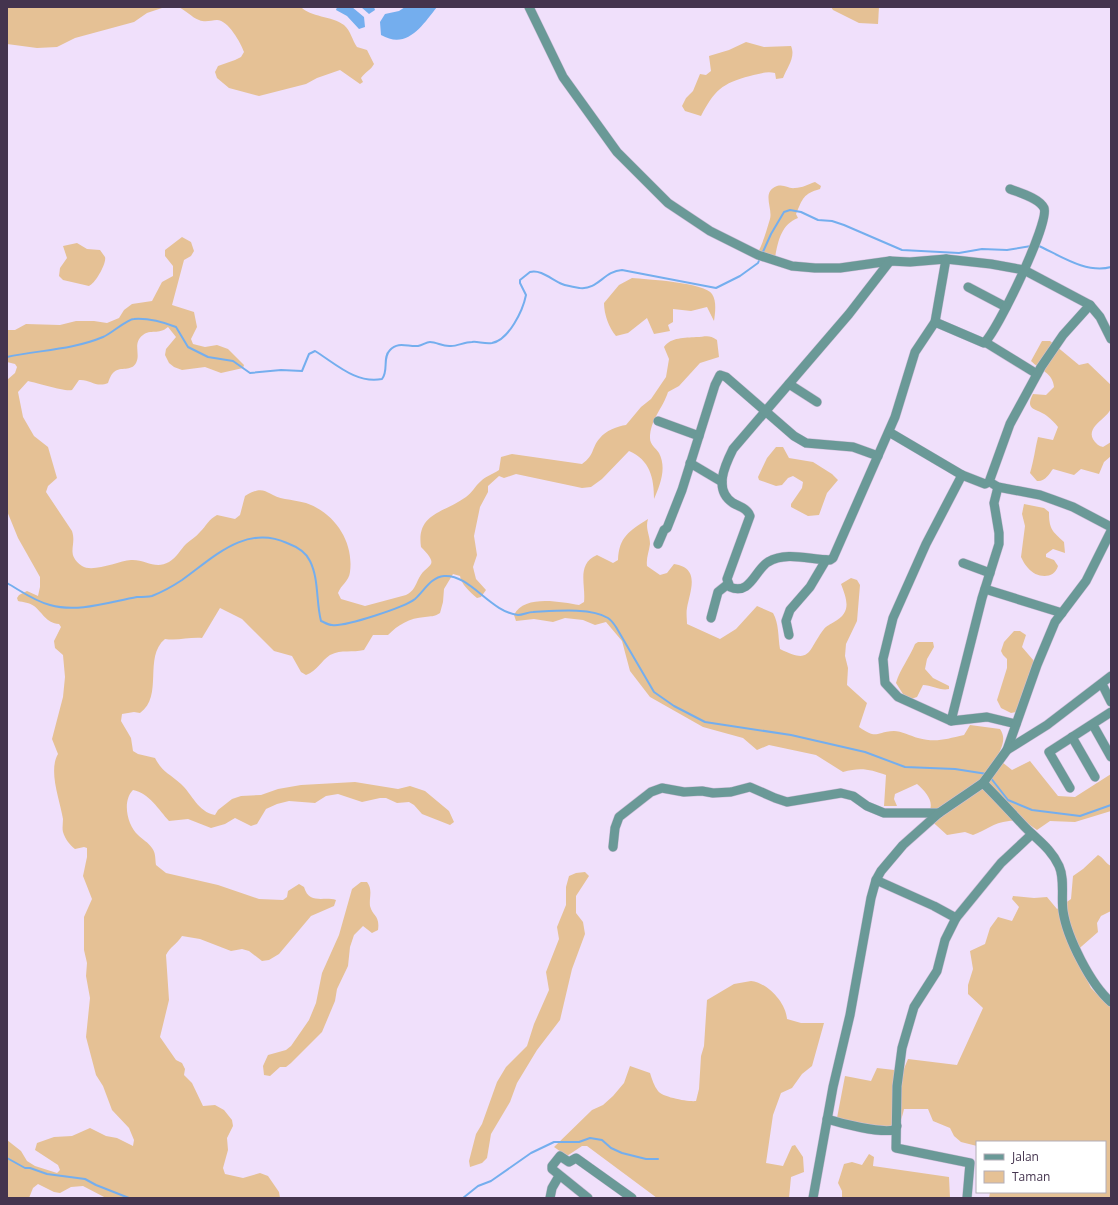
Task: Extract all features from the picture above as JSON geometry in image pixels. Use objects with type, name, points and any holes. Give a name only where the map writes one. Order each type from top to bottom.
[{"type":"street","points":[[529,7],[563,77],[617,152],[668,203],[710,231],[761,256],[792,266],[840,268],[890,261],[945,264],[991,264],[1024,270],[1090,305],[1100,317],[1111,336]]},
{"type":"street","points":[[985,342],[1006,306],[1024,270],[1045,216],[1044,208],[1028,197],[1010,189]]},
{"type":"street","points":[[890,261],[849,314],[767,412],[733,449],[725,464],[722,482],[729,499],[747,510],[750,516],[727,579],[728,584],[734,589],[741,589],[752,581],[767,563],[773,560],[790,557],[826,560],[833,558],[889,432],[915,352],[934,322],[945,264]]},
{"type":"street","points":[[968,287],[1006,306]]},
{"type":"street","points":[[989,482],[1010,424],[1037,374],[1063,335],[1090,305]]},
{"type":"street","points":[[934,322],[981,343],[985,342],[1037,374]]},
{"type":"street","points":[[658,544],[670,521],[720,375],[726,377],[806,443],[853,447],[878,456]]},
{"type":"street","points":[[789,384],[817,402]]},
{"type":"street","points":[[658,422],[699,436]]},
{"type":"street","points":[[889,432],[962,475],[986,484],[989,482],[998,487],[1054,500],[1073,507],[1111,527]]},
{"type":"street","points":[[690,462],[722,482]]},
{"type":"street","points":[[962,475],[905,588],[893,618],[883,659],[885,682],[898,697],[951,721],[987,717],[1016,724]]},
{"type":"street","points":[[951,721],[999,540],[994,503],[998,487]]},
{"type":"street","points":[[1008,750],[1016,724],[1055,622],[1086,582],[1111,531]]},
{"type":"street","points":[[789,635],[786,621],[790,610],[810,587],[826,560]]},
{"type":"street","points":[[963,563],[990,573]]},
{"type":"street","points":[[711,618],[718,592],[728,584]]},
{"type":"street","points":[[985,589],[1062,613]]},
{"type":"street","points":[[813,1198],[833,1087],[850,1015],[871,898],[876,880],[887,863],[904,845],[939,813],[987,777],[1008,750],[1047,725],[1111,676]]},
{"type":"street","points":[[1102,684],[1111,702]]},
{"type":"street","points":[[1070,788],[1049,752],[1111,712]]},
{"type":"street","points":[[1093,725],[1111,757]]},
{"type":"street","points":[[1072,737],[1095,777]]},
{"type":"street","points":[[987,777],[1032,834],[1046,846],[1060,868],[1065,920],[1086,970],[1101,992],[1111,1002]]},
{"type":"street","points":[[613,847],[615,828],[619,817],[651,792],[662,788],[684,792],[702,790],[713,793],[732,792],[750,787],[787,802],[841,793],[853,796],[866,806],[884,813],[939,813]]},
{"type":"street","points":[[968,1198],[970,1163],[896,1148],[897,1086],[902,1048],[911,1017],[920,996],[937,971],[944,940],[956,918],[1001,862],[1032,834]]},
{"type":"street","points":[[876,880],[934,906],[956,918]]},
{"type":"street","points":[[828,1119],[862,1127],[889,1130],[894,1130],[897,1126]]},
{"type":"street","points":[[588,1198],[559,1176],[551,1167],[560,1156],[569,1162],[576,1158],[632,1198]]},
{"type":"street","points":[[550,1198],[552,1188],[559,1176]]},
{"type":"green space","points":[[7,7],[165,7],[147,13],[134,22],[75,38],[57,47],[37,48],[7,44]]},
{"type":"green space","points":[[178,7],[301,7],[310,13],[344,25],[357,47],[367,50],[374,64],[361,78],[363,82],[360,84],[340,70],[317,78],[306,84],[259,96],[229,88],[217,78],[215,72],[218,66],[241,57],[244,52],[237,38],[230,28],[221,21],[202,21],[196,19]]},
{"type":"green space","points":[[831,7],[879,7],[878,24],[859,23],[833,10]]},
{"type":"green space","points":[[746,42],[764,47],[791,46],[792,58],[783,78],[776,79],[775,73],[769,72],[740,79],[720,89],[710,100],[701,116],[685,111],[682,106],[686,98],[693,91],[700,74],[706,75],[711,71],[709,56],[729,50]]},
{"type":"green space","points":[[815,182],[821,186],[820,189],[804,197],[796,214],[798,218],[792,221],[783,231],[778,244],[774,264],[756,256],[771,215],[769,196],[772,189],[777,186],[798,188]]},
{"type":"green space","points":[[182,237],[191,242],[194,251],[191,256],[184,260],[172,305],[194,312],[197,327],[191,339],[193,344],[205,347],[217,345],[228,349],[244,365],[243,368],[221,373],[205,367],[182,370],[174,367],[169,363],[165,355],[166,349],[176,337],[168,327],[161,331],[149,332],[143,335],[138,341],[138,356],[134,366],[117,370],[111,376],[108,383],[96,384],[79,380],[72,390],[69,390],[58,389],[28,381],[18,392],[23,417],[34,436],[48,447],[57,478],[48,486],[46,492],[72,531],[74,558],[82,566],[87,568],[131,560],[155,565],[169,562],[214,517],[217,515],[235,519],[240,515],[245,496],[252,492],[262,490],[279,497],[306,503],[326,514],[334,521],[349,550],[350,561],[349,575],[338,593],[341,599],[365,606],[406,595],[413,590],[422,573],[431,562],[431,559],[421,547],[423,527],[427,520],[433,515],[466,497],[483,479],[499,470],[501,457],[512,454],[582,464],[589,458],[602,435],[619,426],[626,425],[641,407],[651,399],[666,377],[669,359],[664,347],[670,341],[707,336],[712,337],[717,340],[719,357],[700,363],[679,386],[668,392],[654,420],[650,440],[652,445],[659,453],[663,470],[654,499],[652,477],[649,470],[642,459],[629,451],[602,479],[591,487],[582,488],[516,474],[504,478],[499,476],[488,486],[488,492],[480,507],[474,536],[477,555],[473,567],[476,579],[486,590],[481,597],[477,598],[464,585],[460,576],[453,574],[444,589],[440,613],[434,616],[409,620],[388,635],[373,635],[364,650],[334,653],[306,675],[301,672],[292,656],[274,651],[242,619],[220,608],[202,638],[174,640],[165,639],[155,656],[153,687],[147,706],[140,713],[134,712],[122,714],[121,721],[131,738],[133,751],[138,754],[155,758],[164,770],[185,788],[204,810],[215,815],[218,810],[232,799],[241,796],[261,795],[278,789],[301,785],[355,782],[398,789],[410,786],[425,791],[449,811],[454,822],[450,825],[422,814],[409,802],[397,803],[386,798],[380,798],[362,802],[338,794],[326,796],[315,803],[289,801],[277,804],[266,809],[257,824],[251,826],[235,818],[225,824],[211,828],[188,819],[169,821],[149,798],[133,790],[127,806],[127,813],[131,825],[134,831],[152,848],[155,854],[156,865],[166,873],[218,885],[259,899],[283,900],[287,897],[288,891],[299,884],[304,887],[309,896],[313,898],[336,900],[334,906],[311,916],[279,954],[269,960],[262,961],[249,951],[242,949],[231,951],[200,939],[182,936],[166,955],[169,1000],[160,1037],[176,1060],[182,1063],[185,1069],[184,1075],[192,1083],[203,1106],[215,1105],[224,1110],[232,1120],[233,1126],[227,1138],[228,1150],[223,1168],[225,1174],[243,1178],[260,1173],[268,1176],[279,1192],[280,1198],[106,1198],[83,1186],[71,1187],[60,1193],[54,1192],[38,1184],[33,1188],[29,1198],[7,1198],[7,1140],[21,1151],[27,1161],[35,1166],[57,1173],[60,1170],[58,1165],[35,1150],[37,1143],[54,1137],[72,1136],[90,1128],[106,1136],[117,1138],[133,1146],[134,1140],[129,1128],[112,1110],[103,1086],[96,1075],[86,1037],[90,998],[86,976],[87,963],[84,950],[84,917],[92,899],[83,876],[87,857],[87,848],[84,847],[75,849],[65,837],[63,832],[63,819],[54,777],[55,761],[58,754],[52,739],[63,697],[65,677],[63,655],[55,648],[54,641],[61,627],[59,624],[48,620],[34,606],[18,601],[17,598],[19,595],[27,591],[38,596],[40,577],[18,538],[7,511],[7,380],[15,373],[17,367],[15,364],[7,362],[7,330],[15,330],[26,324],[60,325],[76,321],[107,323],[119,318],[124,310],[132,304],[152,301],[162,282],[173,276],[173,266],[165,256],[165,250]]},
{"type":"green space","points":[[77,243],[87,249],[100,250],[105,257],[100,273],[89,286],[63,280],[59,276],[60,268],[67,258],[63,246]]},
{"type":"green space","points":[[632,278],[688,284],[707,290],[712,294],[715,300],[714,321],[707,307],[691,311],[673,309],[673,322],[668,325],[670,331],[654,334],[647,318],[628,333],[616,336],[607,321],[604,303],[619,285]]},
{"type":"green space","points":[[1042,341],[1050,341],[1079,365],[1088,363],[1111,385],[1111,408],[1092,432],[1092,437],[1100,446],[1103,447],[1111,442],[1111,456],[1104,462],[1099,474],[1081,469],[1074,475],[1053,469],[1045,479],[1037,481],[1030,473],[1038,437],[1053,440],[1058,427],[1047,416],[1033,408],[1030,403],[1033,394],[1046,395],[1054,387],[1049,375],[1031,361]]},
{"type":"green space","points":[[776,447],[783,447],[789,458],[813,462],[832,474],[838,480],[827,493],[819,515],[808,516],[791,507],[791,504],[802,488],[803,482],[793,476],[788,478],[782,485],[776,486],[759,480],[758,477],[767,458]]},
{"type":"green space","points":[[1024,504],[1044,508],[1049,512],[1052,529],[1064,542],[1065,553],[1053,549],[1046,554],[1046,557],[1054,560],[1058,566],[1053,574],[1044,576],[1036,574],[1026,566],[1021,557],[1025,526],[1022,514]]},
{"type":"green space","points":[[648,519],[647,526],[650,544],[647,566],[660,575],[667,573],[674,564],[682,566],[688,570],[691,575],[692,581],[687,610],[687,624],[720,639],[736,629],[757,606],[773,613],[777,626],[780,649],[790,654],[804,656],[811,649],[825,628],[844,614],[846,610],[846,600],[841,584],[851,578],[857,580],[860,585],[857,621],[846,644],[845,656],[848,668],[847,685],[867,703],[859,727],[873,734],[897,731],[918,738],[930,740],[946,739],[964,735],[970,725],[1000,729],[1003,740],[1002,747],[997,758],[1012,770],[1030,761],[1058,796],[1075,797],[1111,774],[1111,811],[1075,822],[1050,821],[1037,830],[1027,823],[1011,821],[998,823],[973,835],[965,832],[947,835],[926,816],[931,807],[931,803],[927,795],[917,784],[895,794],[894,799],[897,806],[884,806],[886,775],[865,769],[843,772],[816,755],[769,745],[757,750],[743,738],[703,727],[650,697],[630,671],[622,641],[606,622],[595,625],[583,620],[565,618],[553,622],[534,619],[516,621],[514,615],[519,608],[526,604],[553,601],[579,605],[584,602],[583,576],[586,564],[590,559],[597,555],[613,563],[618,560],[620,546],[626,535]]},
{"type":"green space","points":[[1014,631],[1020,631],[1026,635],[1022,647],[1034,661],[1016,712],[1011,713],[1001,708],[997,700],[1007,668],[1007,659],[1001,651],[1004,642]]},
{"type":"green space","points":[[918,642],[933,642],[934,647],[927,659],[925,669],[933,678],[949,686],[949,689],[923,685],[917,697],[911,699],[903,694],[896,683],[915,644]]},
{"type":"green space","points":[[1098,855],[1111,866],[1111,911],[1101,916],[1097,923],[1098,932],[1074,953],[1091,988],[1111,1008],[1111,1198],[989,1198],[990,1193],[1106,1193],[1106,1141],[976,1141],[976,1146],[961,1142],[954,1136],[950,1128],[933,1121],[928,1109],[904,1109],[900,1121],[895,1125],[880,1127],[837,1118],[845,1076],[871,1081],[877,1068],[903,1071],[908,1059],[957,1065],[983,1008],[968,994],[968,985],[973,969],[970,951],[985,944],[990,928],[998,917],[1012,921],[1019,907],[1012,899],[1013,896],[1034,898],[1047,897],[1057,909],[1071,899],[1073,876]]},
{"type":"green space","points":[[585,872],[589,876],[576,896],[576,913],[583,922],[585,934],[572,969],[560,1020],[537,1050],[517,1083],[510,1102],[491,1134],[487,1158],[482,1163],[470,1167],[469,1161],[476,1134],[482,1124],[497,1082],[506,1067],[527,1046],[534,1024],[549,990],[546,972],[559,939],[557,927],[566,905],[566,887],[569,876],[576,873]]},
{"type":"green space","points":[[361,882],[367,882],[369,885],[370,906],[378,921],[378,930],[372,933],[363,926],[354,935],[350,947],[348,966],[337,989],[335,1001],[322,1032],[286,1067],[280,1067],[270,1076],[264,1075],[263,1066],[268,1055],[286,1050],[291,1046],[309,1020],[316,1003],[322,973],[339,935],[352,889]]},
{"type":"green space","points":[[751,981],[764,986],[780,1000],[787,1019],[801,1023],[824,1023],[812,1066],[802,1074],[792,1088],[781,1093],[773,1115],[766,1163],[783,1166],[792,1146],[795,1145],[803,1157],[804,1172],[791,1177],[789,1198],[657,1198],[587,1146],[582,1146],[567,1156],[554,1147],[592,1110],[603,1105],[613,1096],[624,1083],[630,1066],[650,1073],[655,1087],[660,1093],[676,1099],[696,1101],[699,1089],[701,1056],[704,1046],[707,1000],[734,984]]},
{"type":"green space","points":[[869,1154],[874,1157],[873,1166],[949,1177],[950,1198],[842,1198],[842,1191],[838,1183],[844,1164],[852,1162],[862,1165]]},
{"type":"water","points":[[337,7],[352,7],[364,17],[365,27],[359,29],[347,16],[336,10]]},
{"type":"water","points":[[361,7],[374,7],[375,10],[369,14]]},
{"type":"water","points":[[405,7],[437,7],[420,28],[406,38],[399,40],[390,39],[381,35],[380,22],[385,14],[399,11]]},
{"type":"waterway","points":[[762,254],[771,234],[784,212],[790,210],[801,212],[818,220],[832,221],[844,225],[902,250],[959,253],[982,249],[1007,250],[1031,246]]},
{"type":"waterway","points":[[1037,245],[1082,266],[1092,268],[1111,267]]},
{"type":"waterway","points":[[7,357],[79,345],[103,337],[131,320],[145,319],[176,327],[188,347],[208,357],[233,361],[250,373],[281,370],[302,371],[309,354],[315,351],[355,376],[364,379],[382,379],[385,372],[386,357],[390,350],[396,346],[418,346],[427,342],[451,346],[469,342],[492,343],[498,341],[514,324],[522,308],[526,295],[520,280],[530,272],[538,272],[562,284],[580,288],[592,286],[610,274],[622,270],[716,288],[740,276],[758,263],[760,258]]},
{"type":"waterway","points":[[7,583],[28,596],[50,605],[71,608],[94,606],[137,597],[152,596],[179,582],[230,546],[257,538],[272,538],[287,543],[300,550],[310,561],[315,575],[321,621],[329,625],[339,625],[361,620],[400,607],[415,599],[435,579],[444,576],[453,577],[463,581],[498,607],[518,615],[533,612],[582,611],[592,612],[608,618],[616,627],[654,692],[674,706],[705,722],[791,735],[865,752],[905,767],[955,769],[987,774]]},
{"type":"waterway","points":[[990,777],[1008,800],[1032,810],[1080,816],[1111,805]]},
{"type":"waterway","points":[[463,1198],[478,1186],[491,1181],[531,1153],[554,1142],[579,1142],[590,1138],[602,1140],[611,1148],[622,1153],[646,1159],[658,1159]]},
{"type":"waterway","points":[[7,1158],[25,1168],[30,1168],[47,1174],[85,1179],[129,1198]]}]
